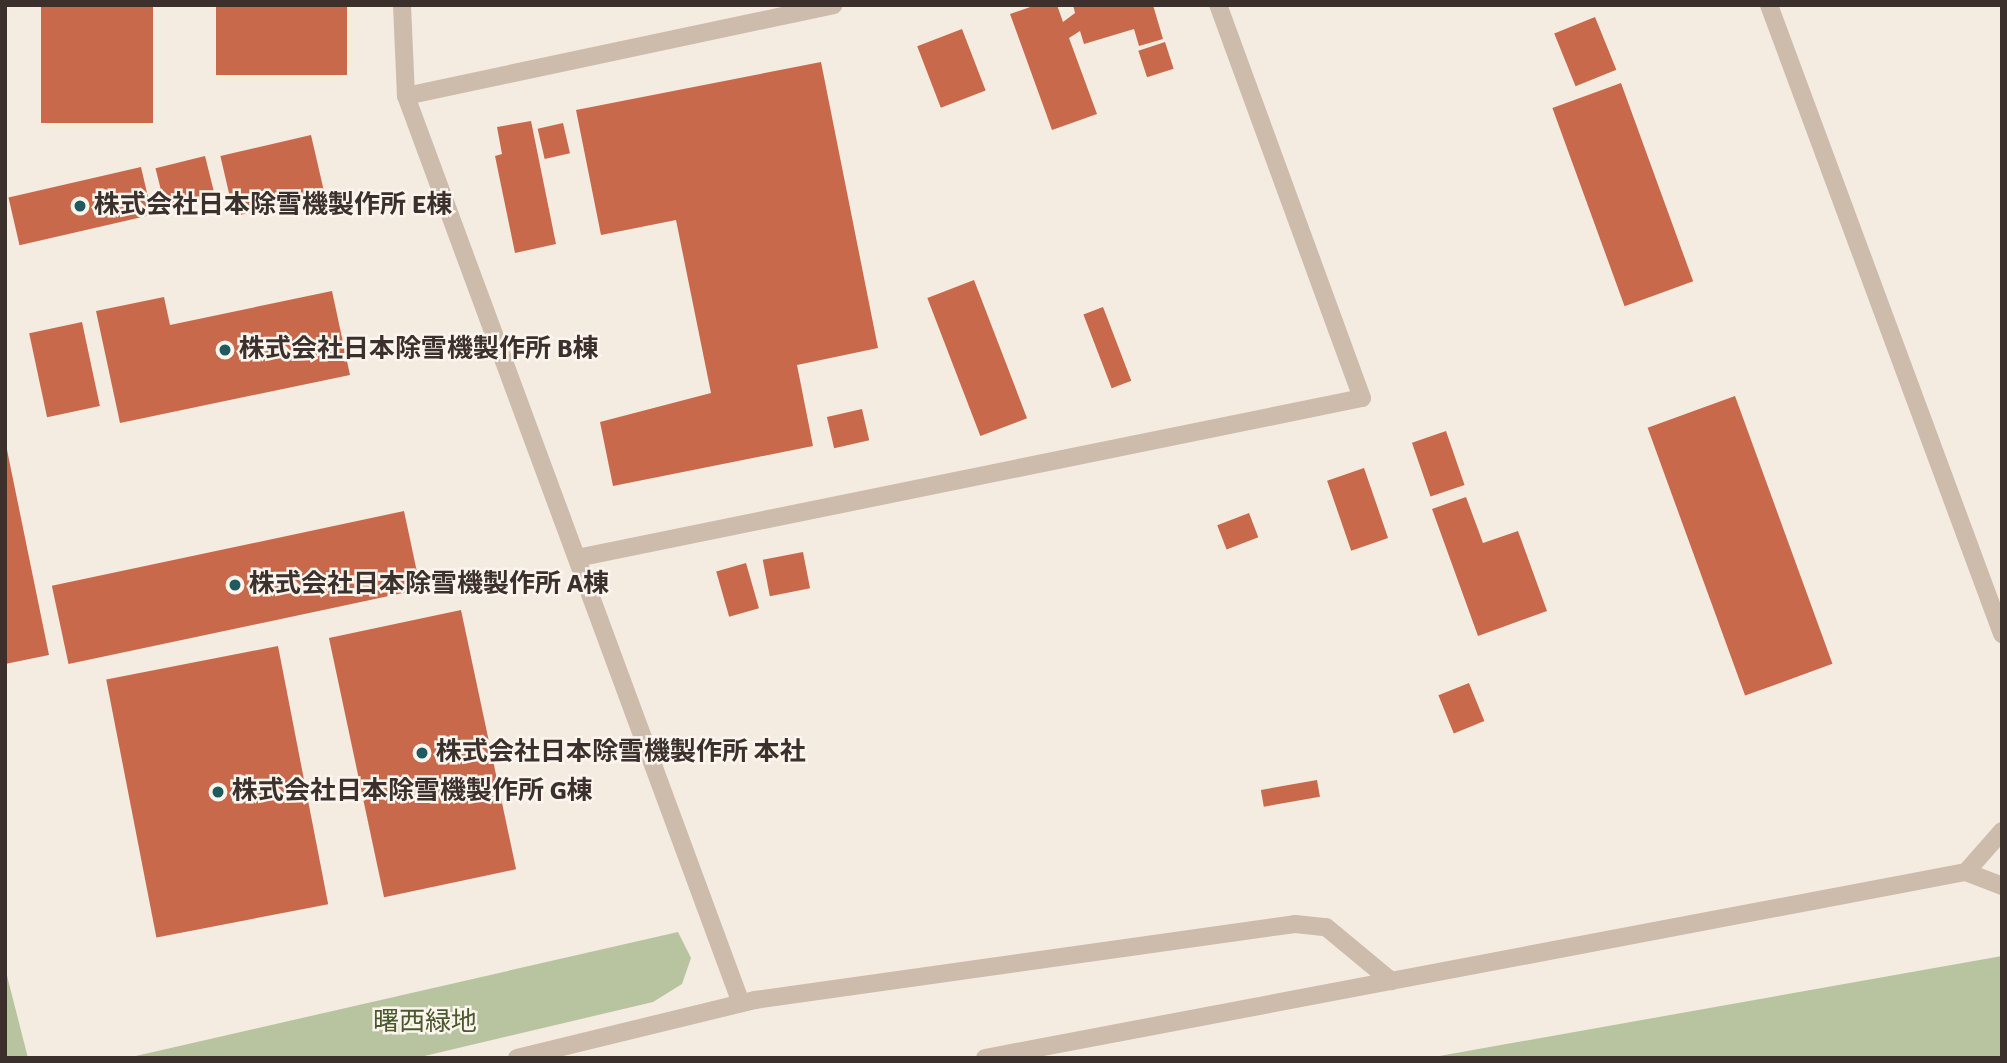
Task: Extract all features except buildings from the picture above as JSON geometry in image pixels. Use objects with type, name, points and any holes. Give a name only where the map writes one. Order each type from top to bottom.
[{"type":"street","points":[[402,5],[406,96],[741,1003]]},
{"type":"street","points":[[406,96],[833,5]]},
{"type":"street","points":[[577,558],[1362,398],[1218,5]]},
{"type":"street","points":[[1769,5],[2002,634]]},
{"type":"street","points":[[1966,872],[2002,831]]},
{"type":"street","points":[[985,1058],[1966,872],[2002,886]]},
{"type":"street","points":[[517,1058],[741,1003],[1295,924],[1326,927],[1391,981]]},
{"type":"green space","name":"曙西緑地","points":[[678,932],[691,958],[682,984],[653,1002],[416,1058],[127,1058]]},
{"type":"green space","points":[[2002,956],[2002,1056],[1995,1058],[1428,1058]]},
{"type":"green space","points":[[5,968],[28,1058],[5,1058]]},
{"type":"place","name":"株式会社日本除雪機製作所 E棟","points":[[80,206]]},
{"type":"place","name":"株式会社日本除雪機製作所 B棟","points":[[225,350]]},
{"type":"place","name":"株式会社日本除雪機製作所 A棟","points":[[235,585]]},
{"type":"place","name":"株式会社日本除雪機製作所 本社","points":[[422,753]]},
{"type":"place","name":"株式会社日本除雪機製作所 G棟","points":[[218,792]]}]
